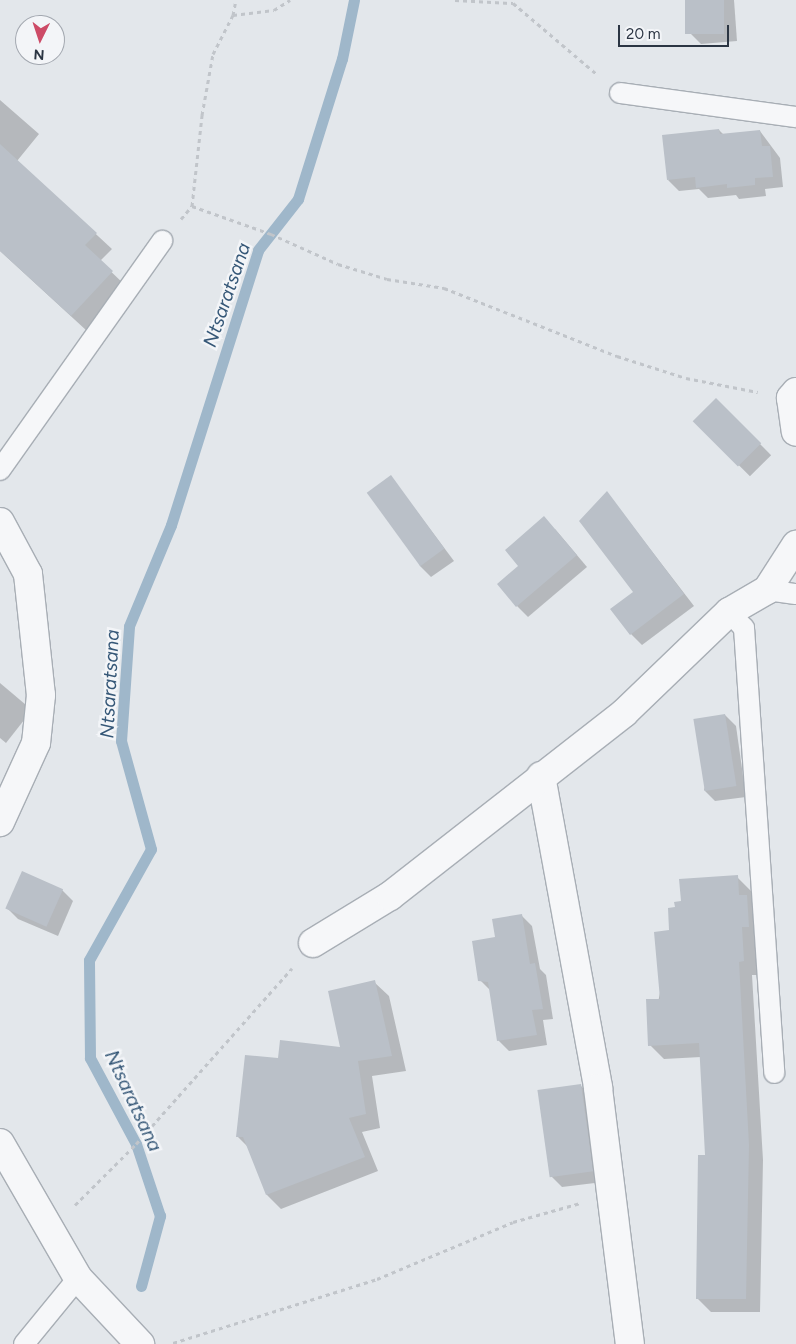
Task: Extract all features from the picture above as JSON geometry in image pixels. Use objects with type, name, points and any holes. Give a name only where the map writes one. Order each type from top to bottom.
[{"type":"street","points":[[793,395],[796,432]]},
{"type":"street","points":[[0,522],[28,574],[41,695],[36,744],[0,822]]},
{"type":"street","points":[[313,943],[390,896],[541,776],[624,713],[729,612],[767,590],[796,545]]},
{"type":"street","points":[[541,776],[598,1088],[609,1194],[630,1344]]},
{"type":"street","points":[[0,1143],[78,1278],[140,1344]]},
{"type":"lane","points":[[620,93],[796,116]]},
{"type":"lane","points":[[0,470],[162,241]]},
{"type":"lane","points":[[767,590],[796,594]]},
{"type":"lane","points":[[729,612],[744,628],[774,1073]]},
{"type":"lane","points":[[24,1344],[78,1278]]},
{"type":"path","points":[[162,241],[192,206],[202,115],[213,54],[233,15],[236,0]]},
{"type":"path","points":[[233,15],[274,10],[290,0]]},
{"type":"path","points":[[455,0],[513,4],[620,93]]},
{"type":"path","points":[[192,206],[271,234],[338,264],[387,279],[444,288],[617,356],[686,378],[793,395]]},
{"type":"path","points":[[50,1229],[136,1144],[313,943]]},
{"type":"path","points":[[170,1344],[377,1279],[513,1222],[609,1194]]},
{"type":"building","points":[[685,0],[724,0],[724,34],[685,34]]},
{"type":"building","points":[[719,129],[720,134],[760,130],[762,146],[770,146],[773,177],[755,178],[755,185],[727,188],[727,184],[696,188],[695,177],[667,180],[662,135]]},
{"type":"building","points":[[0,144],[97,233],[85,245],[113,271],[71,316],[0,251]]},
{"type":"building","points":[[716,398],[761,443],[738,467],[693,421]]},
{"type":"building","points":[[391,475],[444,549],[420,566],[367,493]]},
{"type":"building","points":[[607,491],[684,594],[630,635],[610,609],[633,592],[579,521]]},
{"type":"building","points":[[544,516],[577,555],[516,607],[497,584],[518,566],[505,550]]},
{"type":"building","points":[[725,714],[736,786],[705,791],[693,719]]},
{"type":"building","points":[[22,871],[63,889],[46,927],[5,908]]},
{"type":"building","points":[[738,875],[739,895],[747,895],[749,927],[742,927],[744,961],[739,962],[749,1145],[746,1299],[696,1299],[698,1155],[705,1155],[699,1043],[648,1046],[646,999],[660,999],[654,932],[669,930],[668,908],[675,907],[674,902],[681,901],[679,879]]},
{"type":"building","points":[[522,914],[530,964],[535,963],[543,1009],[532,1010],[537,1035],[497,1041],[488,982],[478,981],[472,941],[495,937],[492,919]]},
{"type":"building","points":[[375,980],[392,1056],[358,1061],[366,1114],[349,1118],[365,1157],[266,1195],[243,1137],[236,1137],[245,1055],[278,1058],[280,1040],[340,1047],[328,991]]},
{"type":"building","points":[[581,1084],[593,1171],[550,1177],[537,1090]]},
{"type":"waterway","name":"Ntsaratsana","points":[[141,1286],[160,1216],[136,1144],[90,1058],[89,960],[151,849],[121,741],[129,626],[171,525],[258,250],[298,199],[342,59],[354,0]]}]
